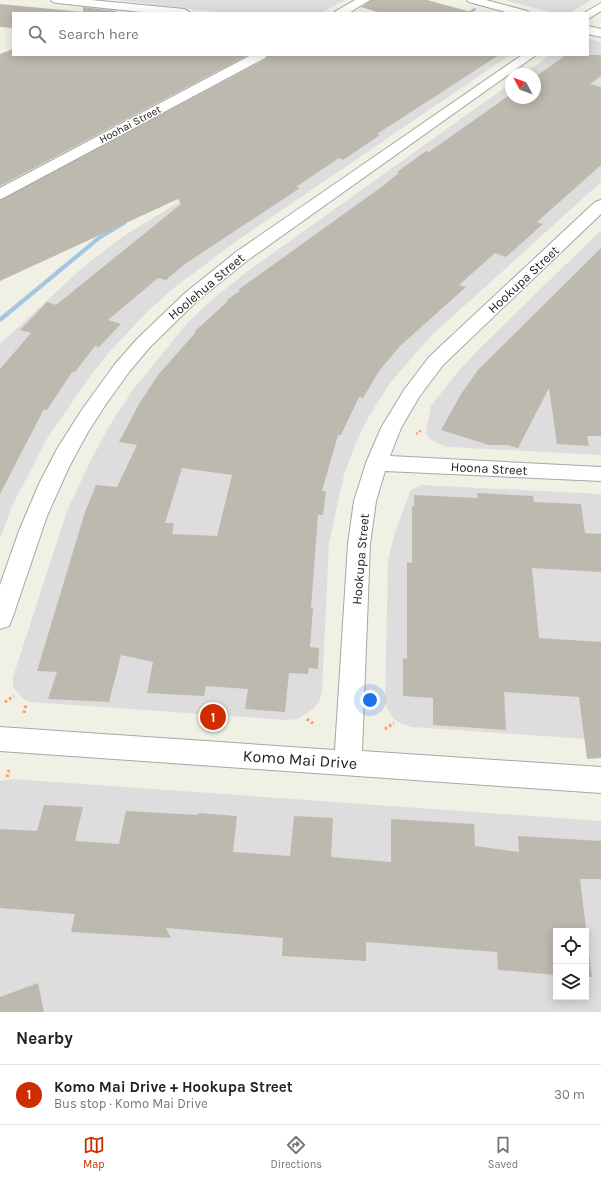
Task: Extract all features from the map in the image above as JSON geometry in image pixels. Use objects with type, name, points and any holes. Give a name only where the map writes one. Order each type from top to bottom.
[{"type":"street","points":[[57,0],[174,12]]},
{"type":"street","points":[[342,12],[364,0]]},
{"type":"street","points":[[481,2],[519,12]]},
{"type":"street","points":[[589,14],[601,6]]},
{"type":"street","points":[[589,30],[601,33]]},
{"type":"street","name":"Hoohai Street","points":[[0,194],[259,56]]},
{"type":"street","name":"Hoolehua Street","points":[[0,619],[42,502],[69,447],[122,367],[159,326],[191,296],[248,251],[529,56]]},
{"type":"street","name":"Hookupa Street","points":[[348,763],[359,544],[365,501],[377,463],[391,428],[411,394],[436,361],[601,205]]},
{"type":"street","name":"Hoona Street","points":[[377,463],[601,474]]},
{"type":"street","name":"Komo Mai Drive","points":[[0,739],[601,780]]},
{"type":"path","points":[[5,702],[14,696]]},
{"type":"path","points":[[24,713],[26,705]]},
{"type":"path","points":[[307,719],[314,724]]},
{"type":"path","points":[[385,729],[394,723]]},
{"type":"path","points":[[7,777],[9,770]]},
{"type":"shaded area","points":[[117,0],[345,0],[322,12],[217,12]]},
{"type":"shaded area","points":[[591,0],[572,12],[551,12],[507,1]]},
{"type":"shaded area","points":[[589,39],[601,42],[601,182],[431,336],[390,383],[369,416],[355,445],[344,475],[329,542],[322,692],[319,702],[313,709],[298,719],[287,720],[30,702],[22,698],[13,687],[13,677],[67,511],[108,428],[132,391],[189,321],[213,299],[248,271],[505,87],[505,104],[541,104],[541,68],[532,68],[549,56],[589,56]]},
{"type":"shaded area","points":[[416,56],[509,56],[238,240],[175,287],[148,311],[112,349],[91,375],[48,437],[12,506],[0,539],[0,344],[82,268],[122,237]]},
{"type":"shaded area","points":[[601,230],[601,455],[450,447],[444,446],[430,439],[426,433],[431,406],[456,374],[478,350]]},
{"type":"shaded area","points":[[421,485],[601,494],[601,740],[412,727],[402,724],[394,719],[389,712],[385,702],[388,560],[395,532],[411,490]]},
{"type":"shaded area","points":[[13,779],[601,821],[601,1012],[0,1012],[0,781]]},
{"type":"building","points":[[371,0],[427,0],[471,12],[378,12],[361,7]]},
{"type":"building","points":[[0,4],[83,12],[12,12],[12,28],[0,27]]},
{"type":"building","points":[[83,7],[116,11],[83,12]]},
{"type":"building","points":[[12,49],[12,56],[246,56],[0,186],[0,54]]},
{"type":"building","points":[[601,55],[601,76],[590,84],[601,87],[601,165],[537,222],[543,224],[506,257],[495,253],[459,285],[466,287],[400,346],[379,371],[363,398],[359,397],[341,435],[338,435],[322,491],[326,491],[323,515],[318,515],[311,608],[313,608],[310,647],[319,648],[318,669],[309,668],[308,674],[289,673],[285,712],[245,709],[248,689],[206,686],[204,696],[147,693],[153,662],[121,655],[109,702],[48,699],[57,672],[37,671],[85,512],[96,485],[117,487],[137,445],[119,442],[139,404],[158,375],[196,332],[194,332],[228,301],[227,300],[240,291],[238,290],[387,183],[399,173],[397,172],[426,151],[429,152],[505,98],[505,104],[541,104],[541,73],[565,56]],"holes":[[[182,468],[232,475],[217,536],[172,534],[174,523],[165,523]]]},
{"type":"building","points":[[268,56],[497,56],[377,134],[380,135],[343,160],[339,158],[296,187],[300,188],[185,264],[166,280],[158,278],[108,320],[121,324],[99,347],[95,346],[75,372],[72,372],[47,410],[44,409],[0,494],[0,369],[31,333],[20,330],[47,302],[56,305],[181,204],[178,199],[0,281],[0,200],[266,59]]},
{"type":"building","points":[[601,248],[601,436],[587,436],[589,446],[557,444],[549,388],[518,448],[508,445],[489,445],[441,430],[461,394],[478,370]]},
{"type":"building","points":[[477,493],[533,496],[534,502],[581,504],[585,533],[601,534],[601,572],[532,568],[539,638],[601,642],[601,758],[587,759],[579,697],[504,692],[506,730],[433,725],[433,698],[403,696],[403,658],[407,659],[407,562],[412,563],[412,506],[414,506],[414,495],[478,498]]},
{"type":"building","points":[[44,805],[83,807],[75,841],[119,844],[126,811],[198,815],[198,813],[237,816],[233,852],[290,856],[294,816],[333,818],[331,857],[391,862],[391,819],[474,824],[475,846],[519,852],[518,836],[601,841],[601,879],[580,879],[586,928],[553,928],[553,975],[498,970],[497,952],[366,942],[366,961],[282,956],[283,938],[166,928],[171,938],[71,932],[75,914],[0,908],[0,829],[37,831]]},
{"type":"building","points":[[589,952],[592,977],[589,977]]},
{"type":"building","points":[[38,983],[44,1012],[0,1012],[0,997]]},
{"type":"waterway","points":[[470,12],[475,9]]},
{"type":"waterway","points":[[0,320],[99,238],[124,223]]},
{"type":"place","name":"Komo Mai Drive + Hookupa Street","points":[[213,717]]}]
